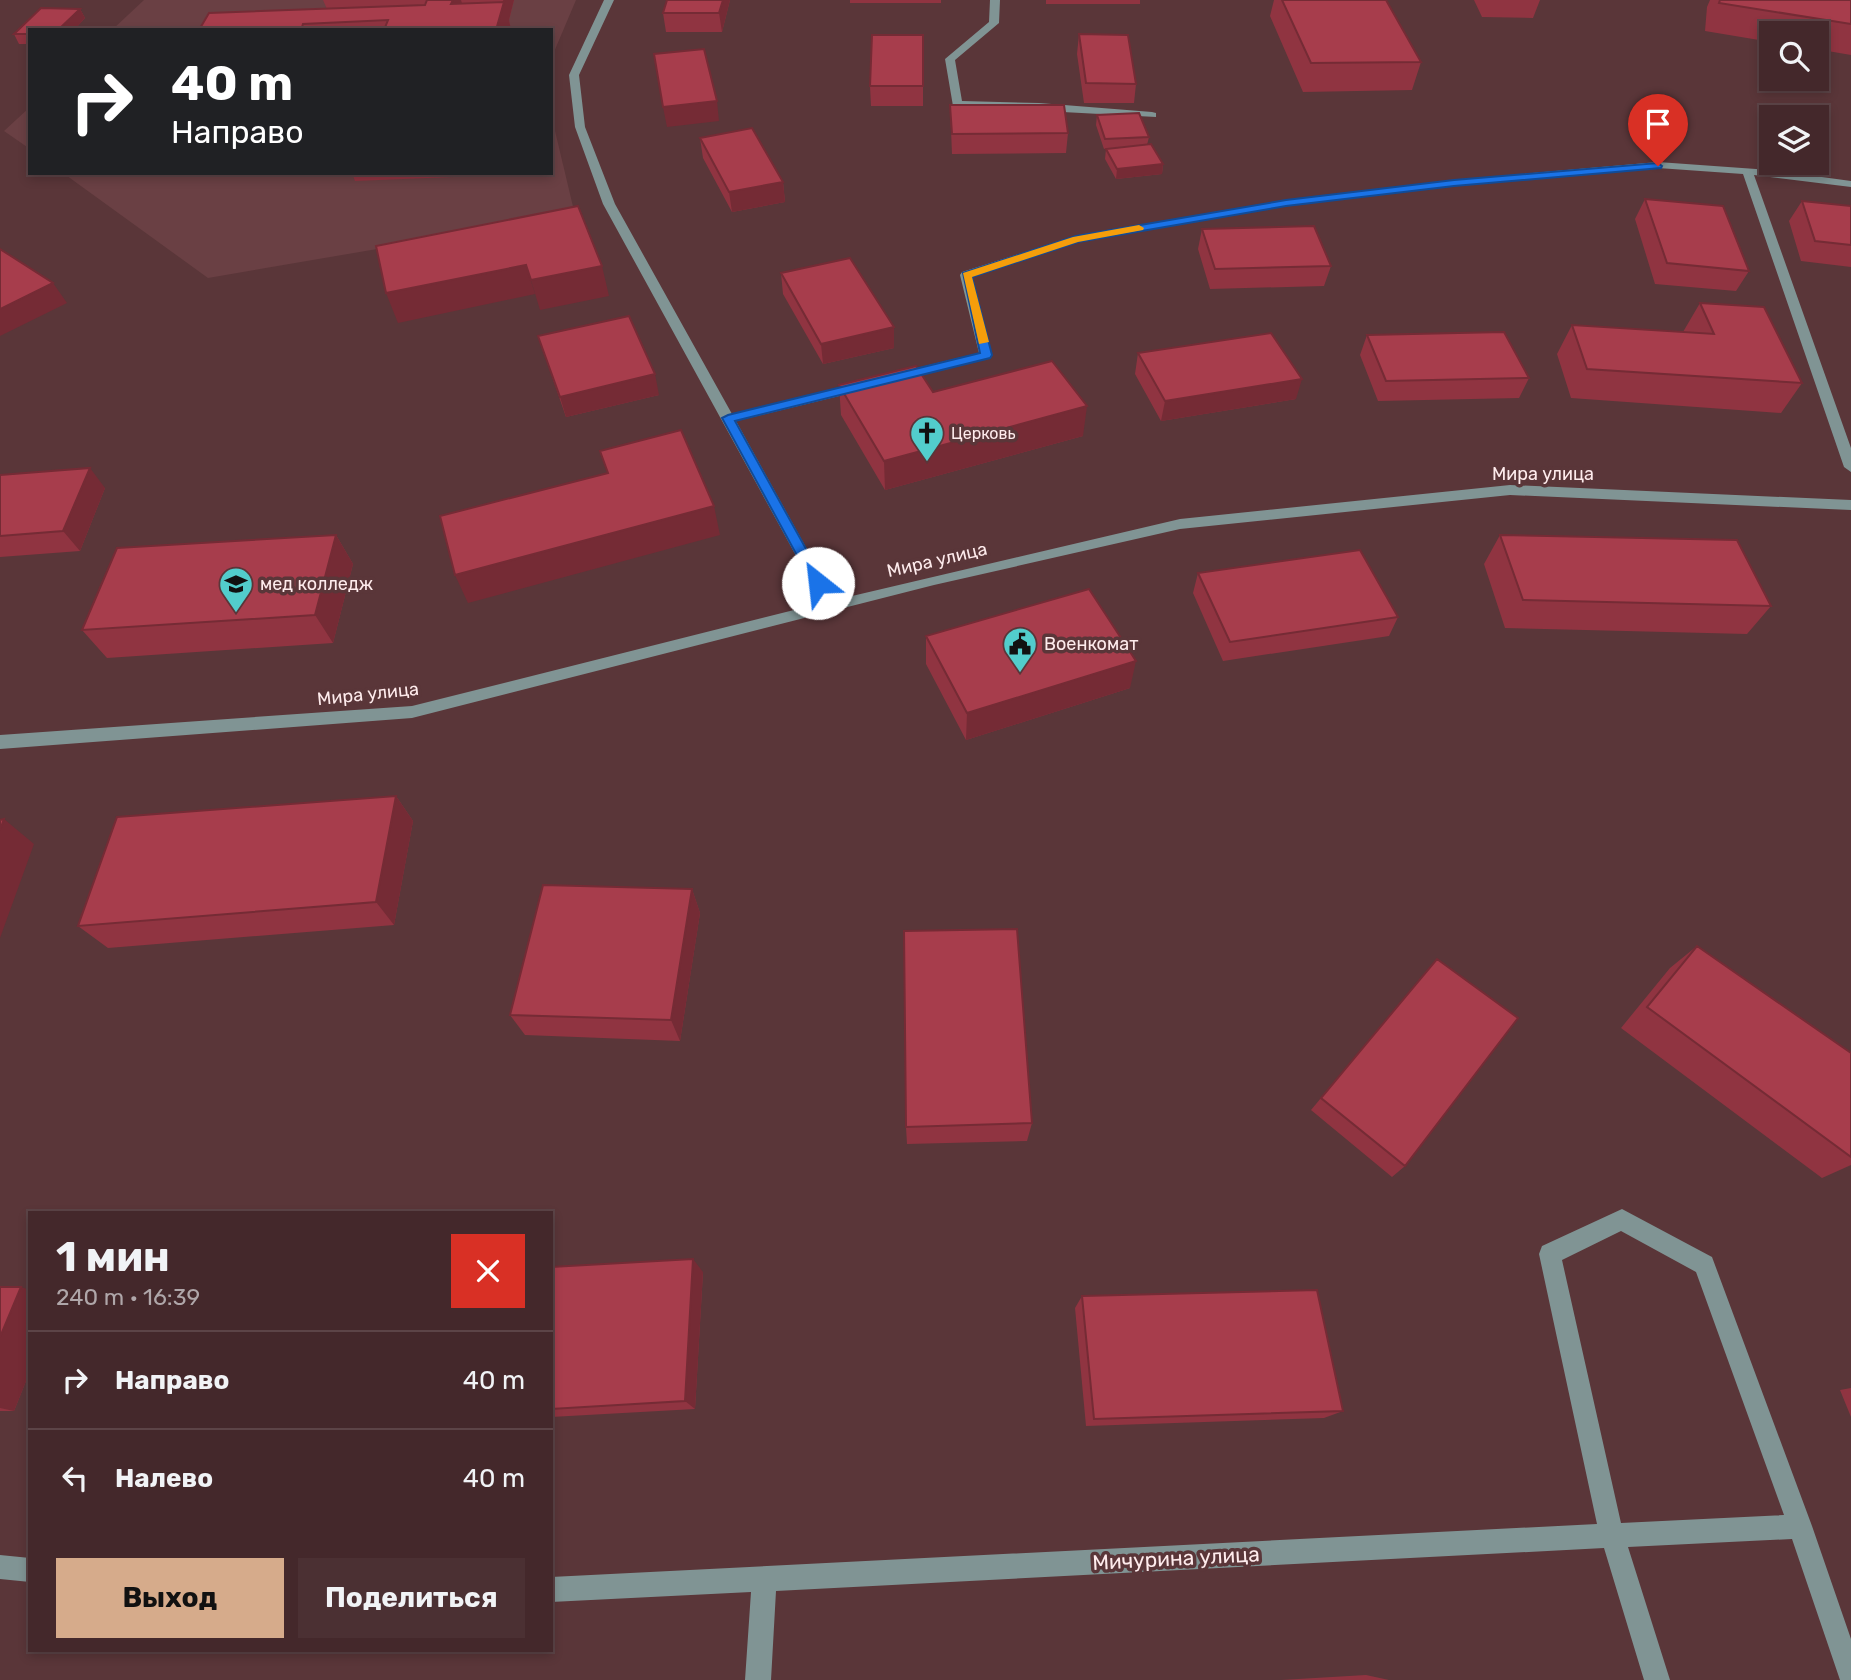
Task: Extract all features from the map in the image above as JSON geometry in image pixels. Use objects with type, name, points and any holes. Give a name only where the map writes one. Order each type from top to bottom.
[{"type":"street","points":[[609,0],[573,75],[580,128],[609,204],[831,606]]},
{"type":"street","points":[[995,0],[994,23],[950,58],[957,104],[1039,106],[1152,115]]},
{"type":"street","points":[[883,381],[986,355],[967,275],[1076,239],[1286,203],[1454,183],[1658,166],[1747,171],[1851,184]]},
{"type":"street","points":[[1747,171],[1851,467]]},
{"type":"street","points":[[728,418],[870,384]]},
{"type":"street","name":"Мира улица","points":[[0,742],[412,712],[831,606],[1180,524],[1510,490],[1851,505]]},
{"type":"street","points":[[1657,1680],[1612,1535],[1550,1254],[1622,1220],[1704,1265],[1800,1526],[1851,1676]]},
{"type":"street","name":"Мичурина улица","points":[[553,1590],[1800,1526]]},
{"type":"street","points":[[0,1567],[28,1570]]},
{"type":"street","points":[[758,1680],[764,1580]]},
{"type":"shaded area","points":[[144,0],[576,0],[553,54],[553,28],[114,28]]},
{"type":"shaded area","points":[[28,109],[28,148],[4,131]]},
{"type":"shaded area","points":[[553,122],[575,215],[208,278],[66,175],[553,175]]},
{"type":"building","points":[[427,0],[453,0],[451,4],[504,2],[497,28],[385,28],[388,20],[303,24],[302,28],[200,28],[209,13],[425,5]]},
{"type":"building","points":[[667,0],[723,0],[719,13],[663,13]]},
{"type":"building","points":[[1282,0],[1386,0],[1421,62],[1311,63]]},
{"type":"building","points":[[1720,0],[1851,0],[1851,24],[1719,3]]},
{"type":"building","points":[[41,8],[80,9],[60,28],[28,28],[28,34],[14,34]]},
{"type":"building","points":[[1079,34],[1128,35],[1136,84],[1086,83]]},
{"type":"building","points":[[872,35],[923,35],[923,86],[870,86]]},
{"type":"building","points":[[704,49],[717,101],[663,107],[654,54]]},
{"type":"building","points":[[950,105],[1064,105],[1068,133],[952,134]]},
{"type":"building","points":[[1139,113],[1149,137],[1105,139],[1097,115]]},
{"type":"building","points":[[752,128],[783,182],[729,192],[700,138]]},
{"type":"building","points":[[1151,144],[1163,164],[1117,169],[1106,149]]},
{"type":"building","points":[[1645,199],[1723,206],[1749,271],[1667,263]]},
{"type":"building","points":[[1802,201],[1851,206],[1851,245],[1815,241]]},
{"type":"building","points":[[578,206],[602,266],[531,280],[526,265],[386,293],[376,246]]},
{"type":"building","points":[[1314,226],[1331,266],[1215,269],[1202,229]]},
{"type":"building","points":[[0,249],[53,283],[0,309]]},
{"type":"building","points":[[850,258],[894,327],[821,344],[781,273]]},
{"type":"building","points":[[1700,303],[1764,307],[1802,383],[1587,369],[1572,325],[1714,334]]},
{"type":"building","points":[[629,316],[655,374],[560,397],[538,336]]},
{"type":"building","points":[[1504,332],[1529,378],[1386,381],[1367,335]]},
{"type":"building","points":[[1271,333],[1302,379],[1165,401],[1138,353]]},
{"type":"building","points":[[1052,361],[1087,406],[884,461],[839,385],[916,366],[933,392]]},
{"type":"building","points":[[681,430],[714,506],[455,575],[440,516],[608,473],[600,451]]},
{"type":"building","points":[[90,468],[63,531],[0,536],[0,475]]},
{"type":"building","points":[[336,535],[315,615],[82,630],[117,548]]},
{"type":"building","points":[[1500,535],[1737,540],[1771,606],[1523,600]]},
{"type":"building","points":[[1360,550],[1398,617],[1230,642],[1198,573]]},
{"type":"building","points":[[1089,589],[1136,661],[967,713],[926,636]]},
{"type":"building","points":[[396,796],[376,902],[78,926],[117,817]]},
{"type":"building","points":[[543,885],[692,889],[671,1020],[510,1015]]},
{"type":"building","points":[[1017,929],[1032,1123],[906,1127],[904,931]]},
{"type":"building","points":[[1697,946],[1851,1053],[1851,1157],[1647,1007]]},
{"type":"building","points":[[1437,959],[1518,1018],[1405,1166],[1321,1098]]},
{"type":"building","points":[[693,1259],[685,1401],[553,1409],[553,1267]]},
{"type":"building","points":[[0,1287],[21,1287],[0,1337]]},
{"type":"building","points":[[1317,1290],[1343,1411],[1094,1419],[1082,1296]]},
{"type":"slow traffic","points":[[983,342],[967,275],[1076,239],[1139,228]]},
{"type":"place","name":"Церковь","points":[[927,463]]},
{"type":"place","name":"мед колледж","points":[[236,614]]},
{"type":"place","name":"Военкомат","points":[[1020,674]]},
{"type":"route","points":[[818,583],[728,418],[986,355],[967,275],[1076,239],[1286,203],[1454,183],[1658,166]]}]
